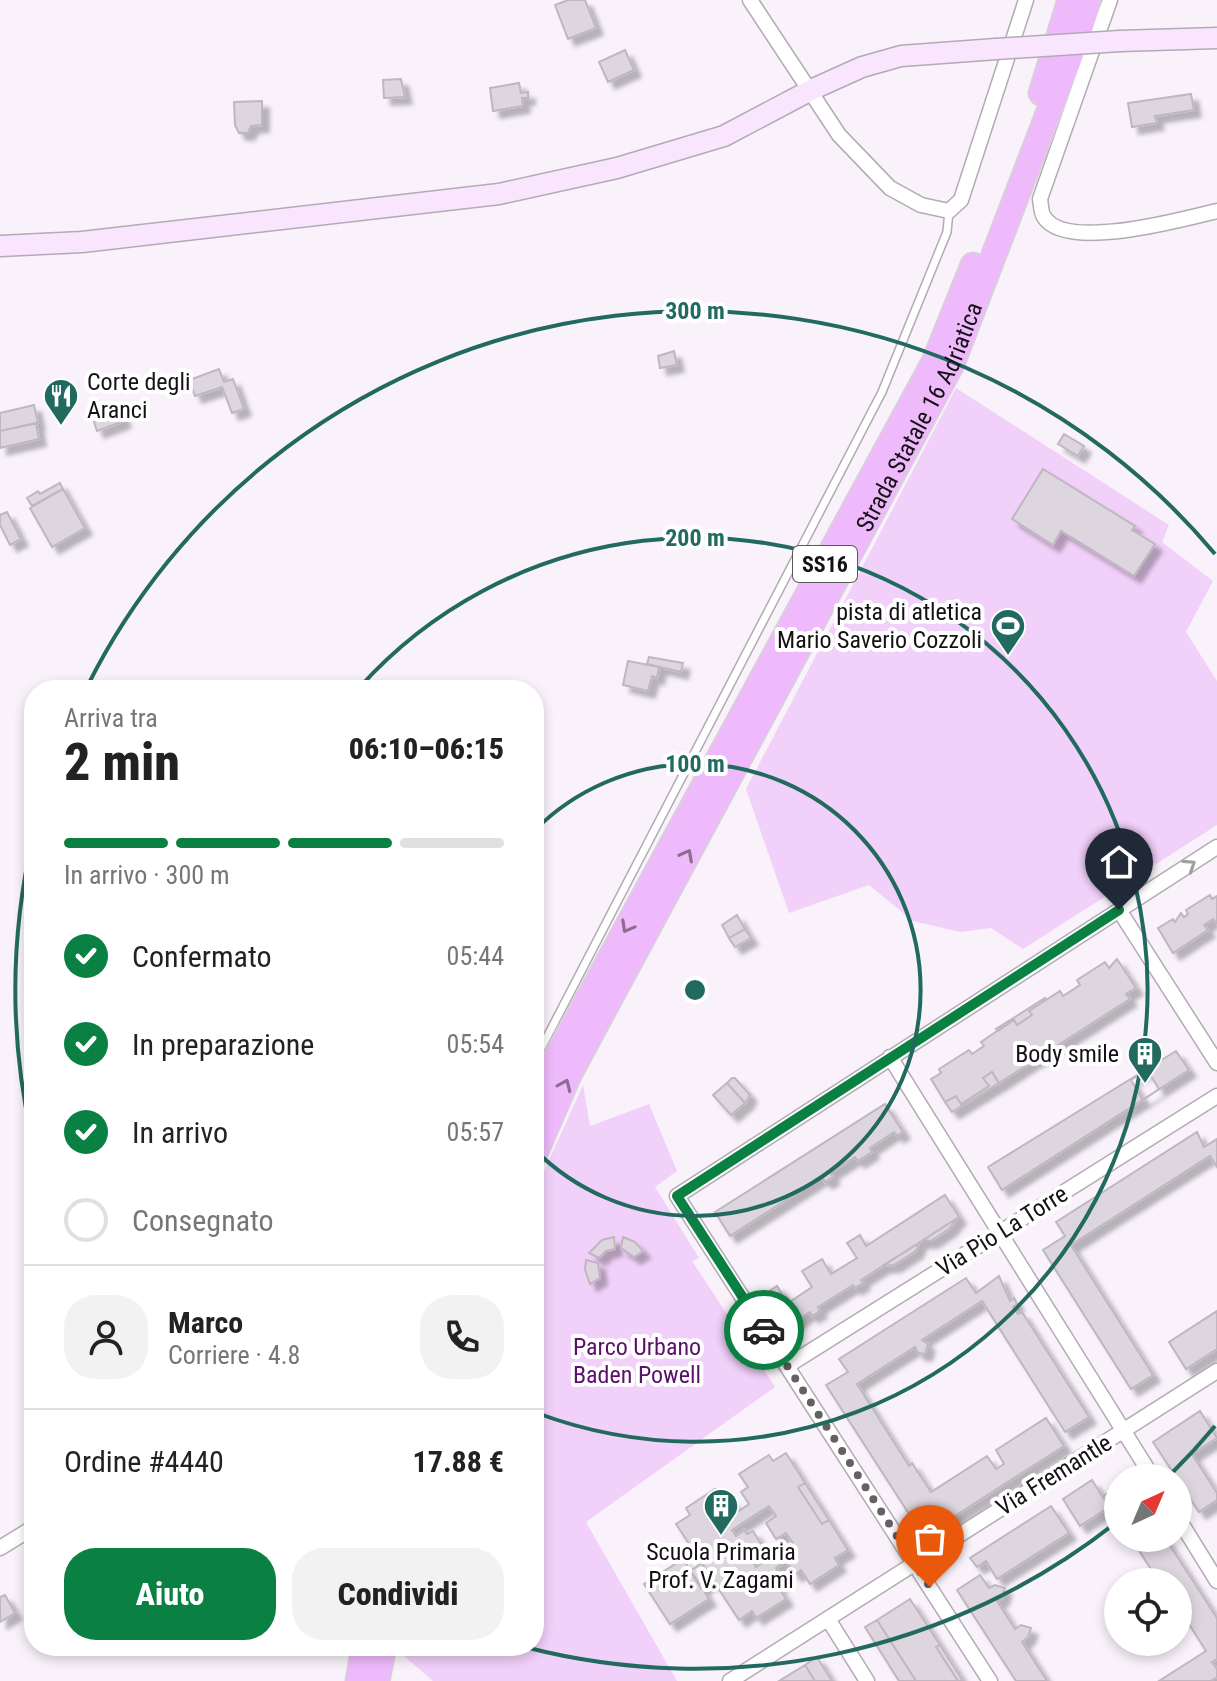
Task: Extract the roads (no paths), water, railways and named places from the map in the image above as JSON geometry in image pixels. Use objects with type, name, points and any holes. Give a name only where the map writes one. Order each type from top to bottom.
[{"type":"highway","name":"Strada Statale 16 Adriatica","points":[[544,1084],[934,362],[1036,107],[1070,0]]},
{"type":"highway","name":"Strada Statale 16 Adriatica","points":[[544,1133],[570,1073],[952,364],[1079,33],[1088,0]]},
{"type":"highway","points":[[358,1681],[362,1656]]},
{"type":"highway","points":[[377,1681],[382,1656]]},
{"type":"main road","points":[[0,246],[111,239],[499,194],[617,168],[724,136],[811,90],[862,67],[901,56],[1120,41],[1217,38]]},
{"type":"street","points":[[750,0],[839,135],[890,188],[921,205],[949,211],[961,200],[1026,0]]},
{"type":"street","points":[[1110,0],[1040,199],[1044,217],[1056,228],[1087,234],[1151,226],[1217,211]]},
{"type":"street","points":[[990,1681],[677,1196],[1217,847]]},
{"type":"street","points":[[1119,910],[1217,1063]]},
{"type":"street","points":[[890,1057],[1144,1464]]},
{"type":"street","name":"Via Pio La Torre","points":[[787,1366],[1217,1096]]},
{"type":"street","name":"Via Fremantle","points":[[737,1679],[1217,1371]]},
{"type":"street","points":[[0,1548],[24,1533]]},
{"type":"street","points":[[1192,1541],[1217,1581]]},
{"type":"street","points":[[828,1619],[867,1681]]},
{"type":"lane","points":[[544,1043],[882,392],[947,232],[949,211]]},
{"type":"place","name":"Corte degli Aranci","points":[[61,427]]},
{"type":"place","name":"pista di atletica Mario Saverio Cozzoli","points":[[1008,657]]},
{"type":"place","name":"Body smile","points":[[1145,1085]]},
{"type":"place","name":"Scuola Primaria Prof. V. Zagami","points":[[721,1537]]},
{"type":"park label","name":"Parco Urbano Baden Powell","points":[[637,1361]]}]
